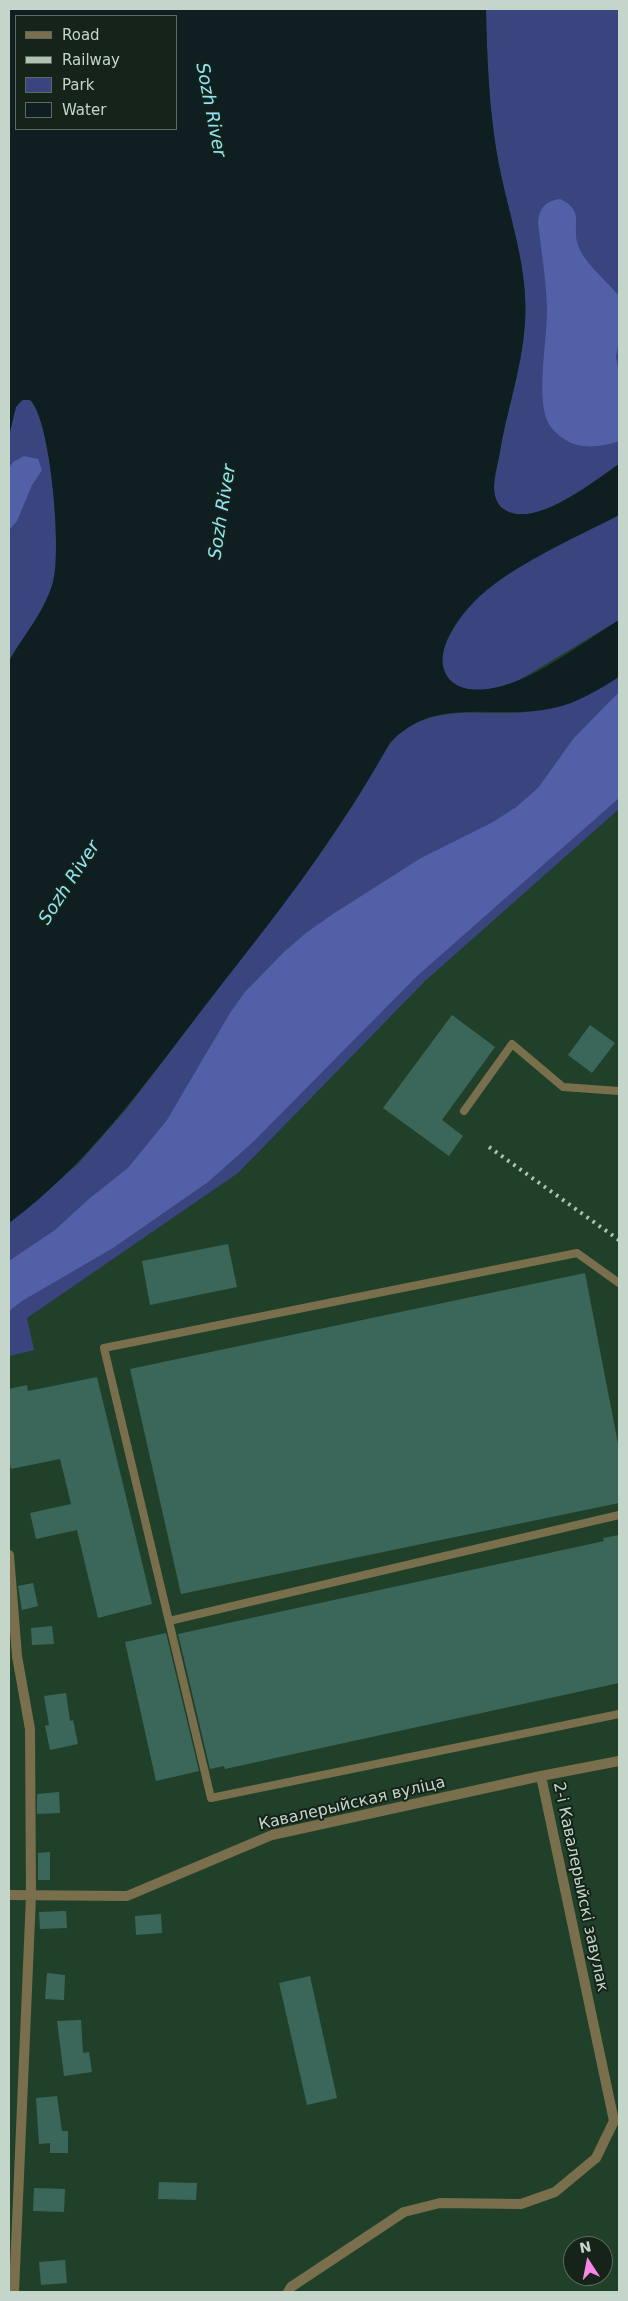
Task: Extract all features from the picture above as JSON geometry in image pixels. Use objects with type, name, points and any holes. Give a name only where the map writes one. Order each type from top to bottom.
[{"type":"street","points":[[9,1555],[17,1656],[30,1729],[31,1896],[14,2292]]},
{"type":"street","name":"Кавалерыйская вуліца","points":[[9,1895],[127,1896],[272,1835],[541,1776],[619,1761]]},
{"type":"street","name":"2-і Кавалерыйскі завулак","points":[[288,2292],[291,2287],[404,2212],[440,2203],[521,2204],[555,2192],[596,2158],[614,2121],[541,1776]]},
{"type":"lane","points":[[464,1111],[512,1044],[562,1087],[619,1091]]},
{"type":"lane","points":[[619,1283],[577,1253],[104,1348],[211,1798],[619,1714]]},
{"type":"lane","points":[[170,1621],[619,1515]]},
{"type":"green space","points":[[486,9],[619,9],[619,464],[579,492],[546,509],[529,514],[515,514],[502,508],[497,501],[494,490],[502,440],[521,357],[525,323],[525,302],[521,261],[502,180],[492,122]]},
{"type":"green space","points":[[30,400],[37,412],[44,433],[49,459],[55,517],[55,567],[53,582],[45,603],[9,661],[9,436],[15,409],[21,401]]},
{"type":"green space","points":[[619,515],[619,620],[516,682],[501,687],[476,690],[460,687],[449,679],[443,663],[445,646],[458,620],[474,601],[511,572]]},
{"type":"green space","points":[[619,677],[619,809],[425,981],[238,1173],[27,1318],[34,1350],[9,1356],[9,1223],[78,1164],[128,1107],[305,875],[330,840],[390,743],[406,729],[423,720],[440,715],[458,713],[515,713],[547,709],[579,699]]},
{"type":"shaded area","points":[[560,199],[573,208],[576,219],[576,238],[585,258],[619,296],[619,339],[616,357],[619,375],[619,441],[605,445],[577,445],[564,439],[550,426],[544,409],[542,380],[547,306],[538,222],[544,206],[551,201]]},
{"type":"shaded area","points":[[24,456],[38,459],[42,470],[32,485],[17,521],[9,530],[9,469],[13,462]]},
{"type":"shaded area","points":[[619,692],[619,798],[417,976],[253,1142],[208,1182],[113,1248],[22,1301],[9,1311],[9,1261],[55,1230],[90,1198],[128,1168],[167,1120],[230,1013],[245,992],[284,952],[306,933],[333,914],[421,858],[493,822],[515,808],[538,788],[574,738]]},
{"type":"water","name":"Sozh River","points":[[9,9],[486,9],[492,122],[502,180],[521,261],[525,302],[525,323],[521,357],[496,472],[495,495],[498,504],[502,508],[515,514],[529,514],[546,509],[579,492],[619,464],[619,515],[542,554],[504,577],[487,590],[473,603],[451,632],[444,649],[443,666],[447,676],[454,683],[463,687],[473,689],[495,688],[527,677],[540,670],[619,620],[619,677],[579,699],[554,708],[511,712],[467,712],[446,714],[426,719],[407,728],[390,743],[346,816],[315,861],[135,1097],[64,1176],[9,1223],[9,661],[45,603],[53,582],[56,544],[53,488],[44,433],[37,412],[30,400],[22,400],[16,407],[9,436]]},
{"type":"building","points":[[452,1015],[495,1047],[442,1120],[463,1136],[449,1156],[383,1108]]},
{"type":"building","points":[[590,1025],[615,1043],[592,1073],[568,1055]]},
{"type":"building","points":[[228,1244],[237,1287],[150,1305],[142,1261]]},
{"type":"building","points":[[585,1273],[619,1449],[619,1503],[181,1594],[130,1369]]},
{"type":"building","points":[[97,1377],[152,1604],[98,1618],[77,1530],[36,1539],[30,1513],[71,1504],[60,1459],[11,1469],[9,1459],[9,1389],[27,1385],[28,1391]]},
{"type":"building","points":[[619,1535],[619,1683],[225,1769],[224,1766],[210,1769],[178,1634],[604,1541],[603,1538]]},
{"type":"building","points":[[33,1583],[38,1606],[22,1610],[18,1586]]},
{"type":"building","points":[[52,1626],[54,1644],[32,1645],[31,1628]]},
{"type":"building","points":[[166,1633],[199,1771],[156,1781],[125,1642]]},
{"type":"building","points":[[66,1693],[70,1721],[73,1720],[78,1744],[50,1750],[45,1726],[49,1725],[44,1696]]},
{"type":"building","points":[[59,1792],[60,1813],[37,1814],[37,1794]]},
{"type":"building","points":[[50,1852],[50,1880],[38,1880],[38,1853]]},
{"type":"building","points":[[66,1911],[67,1928],[40,1929],[39,1912]]},
{"type":"building","points":[[161,1914],[162,1933],[136,1935],[135,1916]]},
{"type":"building","points":[[47,1973],[65,1975],[64,2000],[45,1999]]},
{"type":"building","points":[[310,1976],[337,2098],[307,2105],[279,1983]]},
{"type":"building","points":[[81,2020],[83,2053],[89,2052],[92,2072],[64,2076],[57,2021]]},
{"type":"building","points":[[57,2096],[62,2131],[68,2131],[68,2153],[50,2153],[50,2143],[39,2144],[36,2098]]},
{"type":"building","points":[[159,2182],[197,2183],[196,2200],[158,2199]]},
{"type":"building","points":[[34,2188],[65,2189],[64,2212],[33,2211]]},
{"type":"building","points":[[65,2260],[67,2283],[41,2285],[39,2262]]},
{"type":"railway","points":[[489,1147],[619,1240]]}]
